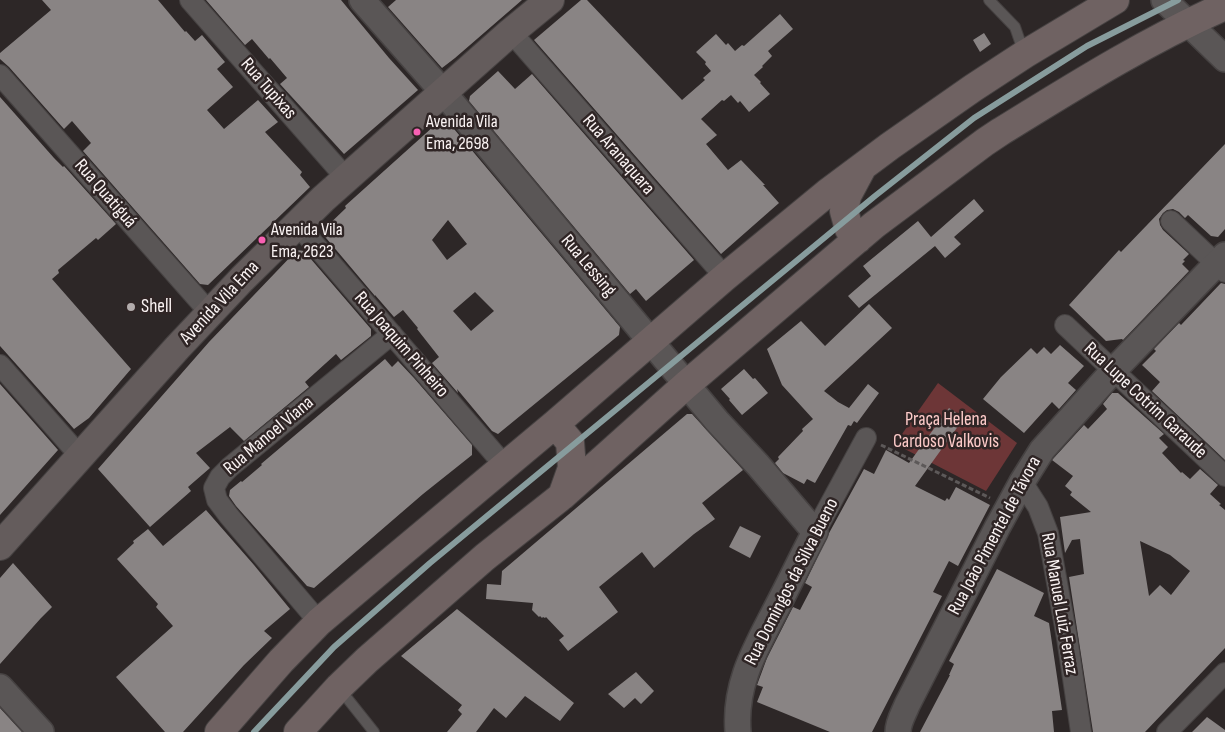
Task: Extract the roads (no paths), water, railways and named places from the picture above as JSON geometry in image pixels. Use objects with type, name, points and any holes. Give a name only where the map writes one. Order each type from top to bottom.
[{"type":"main road","name":"Avenida Vila Ema","points":[[0,546],[242,278],[346,178],[511,32],[550,0]]},
{"type":"main road","points":[[219,732],[281,661],[319,622],[555,424],[725,277],[827,193],[965,93],[1025,54],[1115,0]]},
{"type":"main road","points":[[298,732],[338,687],[374,653],[485,557],[562,496],[687,384],[874,225],[985,142],[1104,69],[1188,22],[1225,6]]},
{"type":"main road","points":[[858,239],[849,229],[844,211],[847,196],[864,165]]},
{"type":"main road","points":[[555,424],[570,442],[572,468],[562,496]]},
{"type":"street","name":"Rua Tupixas","points":[[190,0],[346,178]]},
{"type":"street","name":"Rua Lessing","points":[[362,0],[443,92],[717,421],[758,465],[815,532]]},
{"type":"street","points":[[1164,0],[1225,59]]},
{"type":"street","name":"Rua Aranaquara","points":[[511,32],[725,277]]},
{"type":"street","name":"Rua Quatiguá","points":[[0,75],[210,313]]},
{"type":"street","points":[[1171,222],[1222,263]]},
{"type":"street","name":"Rua Joaquim Pinheiro","points":[[297,224],[504,466]]},
{"type":"street","name":"Rua João Pimentel de Távora","points":[[897,731],[907,705],[1008,507],[1042,450],[1113,371],[1222,263]]},
{"type":"street","name":"Rua Lupe Cotrim Garaude","points":[[1065,325],[1225,476]]},
{"type":"street","name":"Rua Manoel Viana","points":[[319,622],[229,516],[218,500],[214,488],[220,477],[230,467],[392,334]]},
{"type":"street","points":[[0,365],[80,456]]},
{"type":"street","name":"Rua Domingos da Silva Bueno","points":[[738,732],[740,693],[750,658],[866,438]]},
{"type":"street","name":"Rua Manuel Luiz Ferraz","points":[[1022,482],[1038,507],[1048,533],[1067,638],[1081,732]]},
{"type":"street","points":[[1167,732],[1218,694],[1225,673]]},
{"type":"street","points":[[0,686],[41,732]]},
{"type":"lane","points":[[989,0],[1015,28],[1025,54]]},
{"type":"lane","points":[[338,687],[374,732]]},
{"type":"place","name":"Avenida Vila Ema, 2698","points":[[417,132]]},
{"type":"place","name":"Avenida Vila Ema, 2623","points":[[262,240]]},
{"type":"place","name":"Shell","points":[[131,307]]},
{"type":"park label","name":"Praça Helena Cardoso Valkovis","points":[[946,431]]}]
